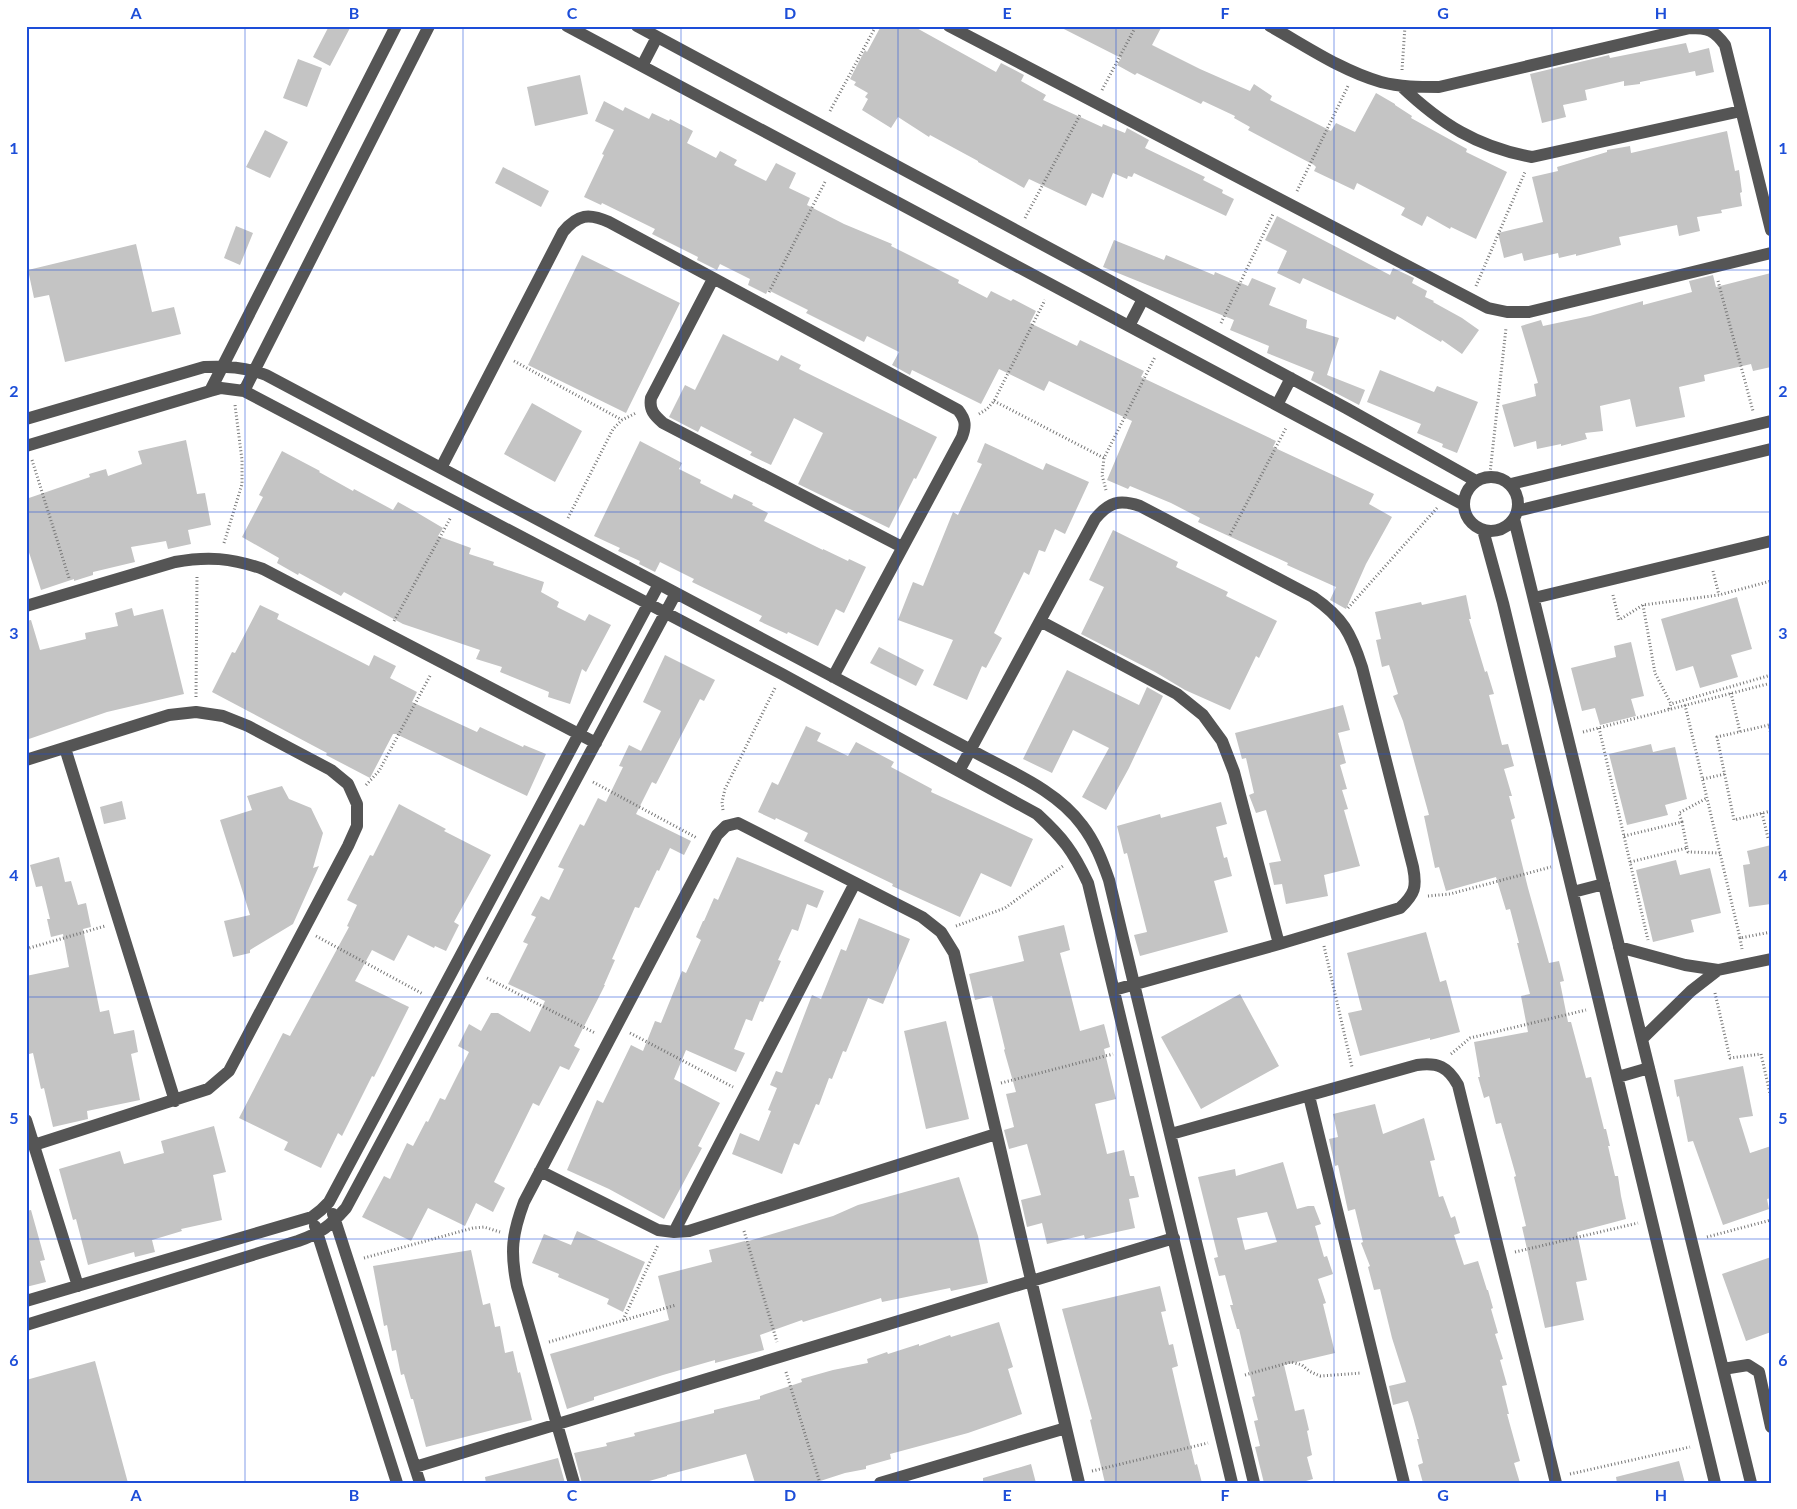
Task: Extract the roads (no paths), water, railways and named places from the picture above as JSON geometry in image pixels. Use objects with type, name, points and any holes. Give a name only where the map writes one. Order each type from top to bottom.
[{"type":"street","points":[[210,391],[396,26]]},
{"type":"street","points":[[239,390],[255,371],[429,26]]},
{"type":"street","points":[[567,26],[1464,505]]},
{"type":"street","points":[[637,26],[1291,378],[1476,481]]},
{"type":"street","points":[[949,26],[1091,102],[1488,308],[1507,312],[1529,312],[1714,266],[1771,254]]},
{"type":"street","points":[[1270,26],[1355,72],[1401,86],[1440,87],[1690,28],[1704,28],[1716,34],[1725,45],[1771,230]]},
{"type":"street","points":[[642,66],[657,37]]},
{"type":"street","points":[[1401,86],[1424,108],[1451,126],[1488,146],[1506,153],[1532,158],[1741,111]]},
{"type":"street","points":[[442,468],[563,232],[572,221],[584,216],[598,217],[609,222],[713,280],[958,410],[964,418],[966,427],[962,437],[833,677]]},
{"type":"street","points":[[713,280],[651,398],[650,408],[655,416],[663,423],[902,547]]},
{"type":"street","points":[[1129,326],[1143,299]]},
{"type":"street","points":[[26,419],[204,367],[223,366],[255,371],[266,375],[971,750],[1059,801],[1081,823],[1098,850],[1109,880],[1254,1483]]},
{"type":"street","points":[[1277,405],[1291,378]]},
{"type":"street","points":[[27,446],[210,391],[222,388],[239,390],[459,503],[782,674],[1037,814],[1058,834],[1075,857],[1088,883],[1232,1483]]},
{"type":"street","points":[[1511,484],[1771,421]]},
{"type":"street","points":[[1751,1483],[1534,598],[1516,515],[1518,502],[1516,492],[1511,484],[1498,477],[1490,476],[1476,481],[1469,487],[1464,505],[1469,521],[1476,527],[1483,530],[1500,530],[1516,515],[1771,449]]},
{"type":"street","points":[[959,771],[1095,519],[1103,509],[1115,503],[1127,502],[1140,506],[1222,549],[1313,598],[1331,610],[1345,626],[1355,645],[1413,867],[1416,882],[1411,897],[1400,908],[1114,990]]},
{"type":"street","points":[[1483,530],[1503,603],[1715,1483]]},
{"type":"street","points":[[1534,598],[1771,541]]},
{"type":"street","points":[[26,606],[175,562],[197,558],[220,558],[242,562],[263,568],[596,743]]},
{"type":"street","points":[[26,1301],[312,1217],[329,1202],[659,584]]},
{"type":"street","points":[[26,1325],[317,1234],[335,1221],[346,1208],[676,593]]},
{"type":"street","points":[[1040,621],[1177,694],[1203,715],[1222,741],[1234,772],[1279,944]]},
{"type":"street","points":[[26,760],[169,715],[196,712],[223,716],[248,726],[331,770],[348,784],[357,804],[357,826],[305,930],[229,1071],[208,1089],[34,1145]]},
{"type":"street","points":[[65,748],[175,1101]]},
{"type":"street","points":[[574,1483],[517,1286],[513,1265],[514,1235],[517,1222],[524,1202],[540,1171],[717,835],[726,826],[738,824],[922,917],[941,932],[954,953],[1078,1478]]},
{"type":"street","points":[[669,1232],[746,1094],[855,883]]},
{"type":"street","points":[[1573,892],[1604,884]]},
{"type":"street","points":[[1619,948],[1714,973]]},
{"type":"street","points":[[1642,1038],[1666,1014],[1714,973],[1771,959]]},
{"type":"street","points":[[1171,1134],[1417,1065],[1430,1064],[1442,1066],[1452,1074],[1458,1085],[1555,1480]]},
{"type":"street","points":[[1618,1077],[1649,1068]]},
{"type":"street","points":[[1309,1096],[1404,1483]]},
{"type":"street","points":[[26,1120],[78,1286]]},
{"type":"street","points":[[540,1171],[642,1223],[669,1232],[690,1231],[996,1134]]},
{"type":"street","points":[[329,1202],[420,1483]]},
{"type":"street","points":[[312,1217],[397,1483]]},
{"type":"street","points":[[415,1467],[1174,1238]]},
{"type":"street","points":[[92,1282],[99,1303]]},
{"type":"street","points":[[1723,1369],[1748,1366],[1759,1372],[1771,1427]]},
{"type":"street","points":[[880,1483],[1066,1428]]}]
